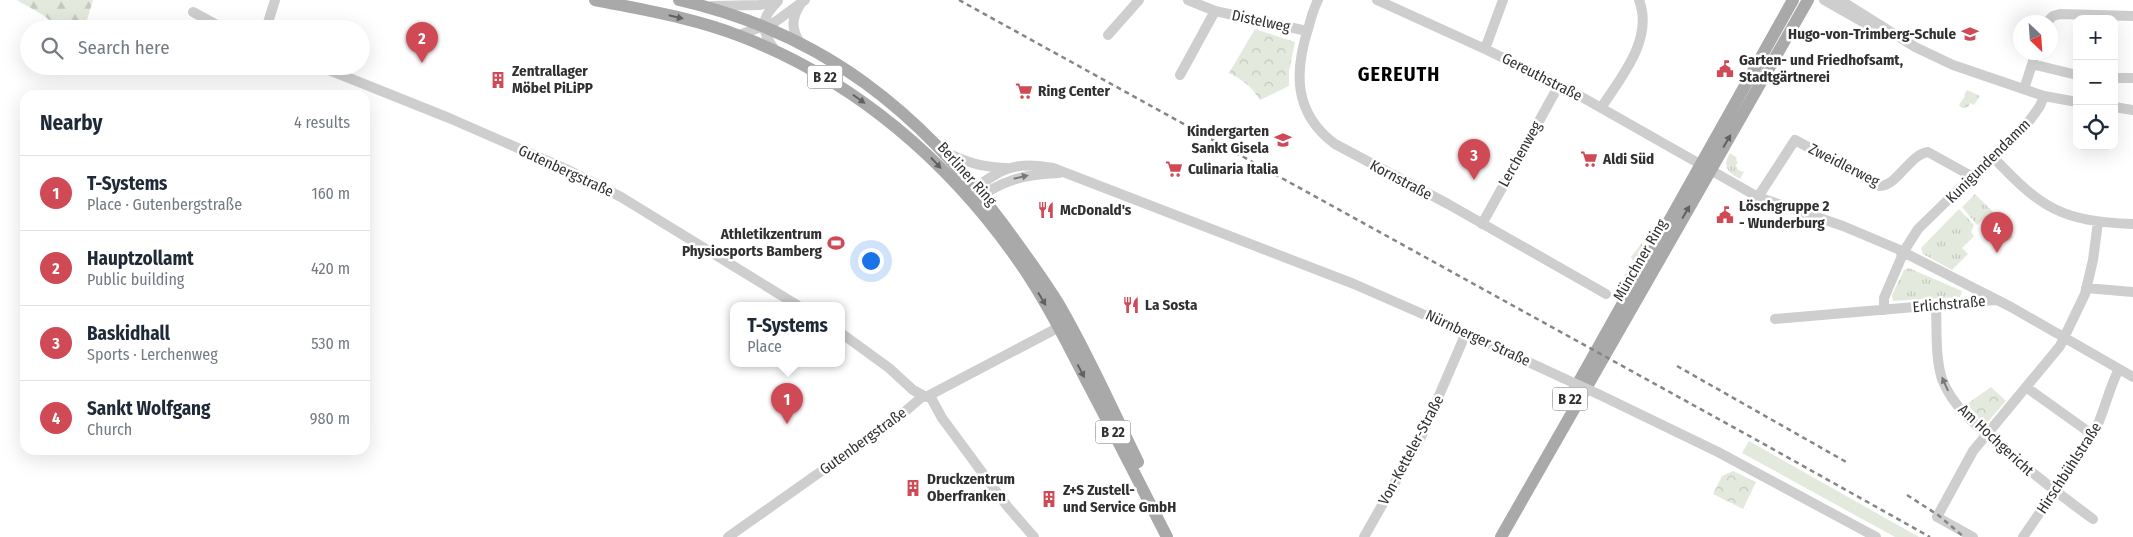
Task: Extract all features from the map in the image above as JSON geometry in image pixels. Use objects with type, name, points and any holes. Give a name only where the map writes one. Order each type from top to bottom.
[{"type":"main road","name":"Berliner Ring","points":[[595,0],[684,19],[739,35],[775,50],[825,76],[876,111],[974,195]]},
{"type":"main road","name":"Berliner Ring","points":[[680,0],[704,6],[799,41],[853,73],[885,96],[942,150],[1063,325],[1176,537]]},
{"type":"main road","name":"Münchner Ring","points":[[1501,537],[1705,168],[1793,0]]},
{"type":"main road","name":"Münchner Ring","points":[[1491,537],[1705,168],[1808,0]]},
{"type":"main road","name":"Berliner Ring","points":[[1063,325],[1167,537]]},
{"type":"street","points":[[269,20],[275,0]]},
{"type":"street","points":[[704,6],[760,5],[777,0]]},
{"type":"street","points":[[775,50],[767,39],[764,27],[766,14],[777,0]]},
{"type":"street","points":[[1108,35],[1140,0]]},
{"type":"street","name":"Distelweg","points":[[1188,0],[1215,11],[1307,31]]},
{"type":"street","name":"Kornstraße","points":[[1318,0],[1307,31],[1298,78],[1300,92],[1312,118],[1322,133],[1335,144],[1606,294]]},
{"type":"street","name":"Gereuthstraße","points":[[1377,0],[1559,85],[1758,197],[1851,229],[1904,252],[1997,300]]},
{"type":"street","points":[[1485,49],[1503,0]]},
{"type":"street","points":[[1601,108],[1630,62],[1639,42],[1643,24],[1642,8],[1639,0]]},
{"type":"street","points":[[1824,0],[1891,38],[1976,74],[2044,96],[2073,101]]},
{"type":"street","points":[[1840,0],[1915,47]]},
{"type":"street","points":[[739,35],[775,22],[804,1]]},
{"type":"street","points":[[799,41],[794,32],[793,20],[804,1]]},
{"type":"street","name":"Distelweg","points":[[1180,75],[1215,11]]},
{"type":"street","points":[[193,12],[208,20]]},
{"type":"street","points":[[2056,15],[2133,16]]},
{"type":"street","points":[[2024,89],[2033,60]]},
{"type":"street","points":[[2032,64],[2073,74]]},
{"type":"street","name":"Gutenbergstraße","points":[[342,75],[450,118],[566,169],[621,196],[792,302]]},
{"type":"street","points":[[2118,78],[2133,78]]},
{"type":"street","name":"Lerchenweg","points":[[1482,224],[1559,85]]},
{"type":"street","name":"Kunigundendamm","points":[[1884,310],[1884,298],[1904,252],[1918,230],[2030,120],[2040,106],[2044,96]]},
{"type":"street","points":[[2118,108],[2133,110]]},
{"type":"street","name":"Zweidlerweg","points":[[1758,197],[1795,140],[1880,186],[1888,183],[1924,152],[1934,154],[1972,177]]},
{"type":"street","points":[[942,150],[980,167],[1007,168]]},
{"type":"street","points":[[1993,157],[2025,189],[2049,207],[2079,218],[2098,222],[2133,224]]},
{"type":"street","name":"Nürnberger Straße","points":[[974,195],[1007,168],[1041,165],[1065,172],[1354,284],[1466,333],[1718,452],[1876,537]]},
{"type":"street","name":"Nürnberger Straße","points":[[974,195],[1021,176],[1065,172]]},
{"type":"street","points":[[1973,537],[1937,518],[1973,451],[2060,346],[2076,315],[2086,288],[2093,260],[2098,222]]},
{"type":"street","points":[[2086,288],[2133,292]]},
{"type":"street","name":"Erlichstraße","points":[[1775,319],[1997,300],[2133,377]]},
{"type":"street","name":"Am Hochgericht","points":[[1936,306],[1942,377],[1952,398],[1972,422],[2054,491],[2093,519]]},
{"type":"street","name":"Gutenbergstraße","points":[[728,537],[926,396],[1063,325]]},
{"type":"street","name":"Von-Ketteler-Straße","points":[[1364,537],[1422,435],[1466,333]]},
{"type":"street","name":"Gutenbergstraße","points":[[845,336],[889,368],[912,390],[926,396],[1007,506],[1034,537]]},
{"type":"street","name":"Hirschbühlstraße","points":[[2024,537],[2100,424],[2113,381],[2120,369]]},
{"type":"street","points":[[2026,387],[2093,435]]},
{"type":"green space","points":[[17,0],[93,0],[87,20],[49,20]]},
{"type":"green space","points":[[1255,29],[1295,42],[1289,71],[1289,86],[1260,100],[1247,84],[1229,73]]},
{"type":"green space","points":[[1967,90],[1980,96],[1974,105],[1970,103],[1968,107],[1962,108],[1959,105]]},
{"type":"green space","points":[[1730,153],[1737,158],[1738,162],[1736,165],[1738,170],[1744,172],[1740,179],[1727,168],[1726,162]]},
{"type":"green space","points":[[1975,194],[2002,221],[1998,224],[1989,214],[1977,225],[1962,207]]},
{"type":"green space","points":[[1959,209],[1974,225],[1971,232],[1974,236],[1962,248],[1968,254],[1952,270],[1923,254],[1921,248]]},
{"type":"green space","points":[[2003,225],[2013,237],[2008,241],[1998,230]]},
{"type":"green space","points":[[1642,243],[1645,249],[1626,280],[1624,276],[1633,261],[1631,257]]},
{"type":"green space","points":[[1909,268],[1962,291],[1960,297],[1893,301],[1892,295],[1904,270]]},
{"type":"green space","points":[[1991,387],[2006,401],[1985,425],[1967,404]]},
{"type":"green space","points":[[1749,441],[1919,537],[1895,537],[1742,453]]},
{"type":"green space","points":[[1733,471],[1756,482],[1743,509],[1713,494],[1722,476]]},
{"type":"railway","points":[[959,0],[1930,537]]},
{"type":"railway","points":[[1677,366],[1848,463]]},
{"type":"railway","points":[[1907,495],[1938,515],[1964,537]]},
{"type":"place","name":"Hugo-von-Trimberg-Schule","points":[[1970,34]]},
{"type":"place","name":"Hauptzollamt","points":[[422,63]]},
{"type":"place","name":"Garten- und Friedhofsamt, Stadtgärtnerei","points":[[1725,69]]},
{"type":"place","name":"Zentrallager Möbel PiLiPP","points":[[498,80]]},
{"type":"place","name":"Ring Center","points":[[1024,91]]},
{"type":"place","name":"Kindergarten Sankt Gisela","points":[[1283,140]]},
{"type":"place","name":"Aldi Süd","points":[[1589,159]]},
{"type":"place","name":"Culinaria Italia","points":[[1174,169]]},
{"type":"place","name":"Baskidhall","points":[[1474,180]]},
{"type":"place","name":"McDonald's","points":[[1046,210]]},
{"type":"place","name":"Löschgruppe 2 - Wunderburg","points":[[1725,215]]},
{"type":"place","name":"Athletikzentrum Physiosports Bamberg","points":[[836,243]]},
{"type":"place","name":"Sankt Wolfgang","points":[[1997,253]]},
{"type":"place","name":"La Sosta","points":[[1131,305]]},
{"type":"place","name":"T-Systems","points":[[787,424]]},
{"type":"place","name":"Druckzentrum Oberfranken","points":[[913,488]]},
{"type":"place","name":"Z+S Zustell- und Service GmbH","points":[[1049,499]]},
{"type":"district","name":"GEREUTH","points":[[1399,74]]}]
